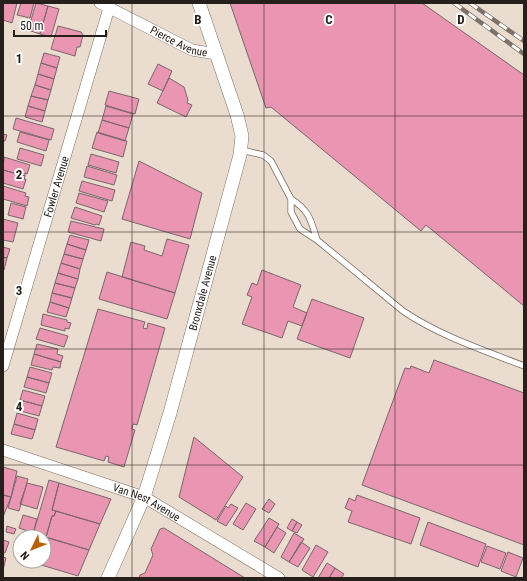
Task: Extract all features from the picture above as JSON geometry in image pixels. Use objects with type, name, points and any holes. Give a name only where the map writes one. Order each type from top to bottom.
[{"type":"street","name":"Bronxdale Avenue","points":[[108,578],[144,497],[182,373],[241,150],[240,125],[199,3]]},
{"type":"street","name":"Pierce Avenue","points":[[104,5],[192,50],[216,54]]},
{"type":"street","name":"Fowler Avenue","points":[[3,366],[104,5]]},
{"type":"street","name":"Van Nest Avenue","points":[[3,450],[144,497],[279,578]]},
{"type":"lane","points":[[241,150],[267,157],[291,199],[291,212],[300,229],[317,240],[381,294],[417,320],[452,338],[524,366]]},
{"type":"lane","points":[[291,199],[303,206],[312,222],[317,240]]},
{"type":"building","points":[[3,3],[17,3],[12,23],[3,20]]},
{"type":"building","points":[[21,3],[34,3],[30,18],[17,15]]},
{"type":"building","points":[[36,3],[48,6],[40,34],[28,30]]},
{"type":"building","points":[[230,3],[422,3],[524,75],[524,306],[426,225],[421,231],[271,107],[266,108]]},
{"type":"building","points":[[48,6],[59,9],[51,37],[40,34]]},
{"type":"building","points":[[58,26],[81,32],[83,35],[80,47],[77,47],[75,56],[51,49]]},
{"type":"building","points":[[44,53],[60,57],[57,68],[41,63]]},
{"type":"building","points":[[41,63],[57,68],[54,79],[38,74]]},
{"type":"building","points":[[158,64],[172,71],[163,91],[148,84]]},
{"type":"building","points":[[38,74],[54,79],[51,90],[35,85]]},
{"type":"building","points":[[169,78],[184,87],[188,100],[187,103],[192,105],[186,117],[157,103]]},
{"type":"building","points":[[35,85],[51,90],[48,100],[31,96]]},
{"type":"building","points":[[109,91],[139,99],[135,114],[105,105]]},
{"type":"building","points":[[31,96],[48,100],[45,111],[28,106]]},
{"type":"building","points":[[28,106],[45,111],[42,122],[25,117]]},
{"type":"building","points":[[106,106],[133,114],[129,128],[102,120]]},
{"type":"building","points":[[16,118],[54,129],[51,140],[13,129]]},
{"type":"building","points":[[102,120],[129,128],[125,141],[98,133]]},
{"type":"building","points":[[20,132],[49,140],[46,151],[17,142]]},
{"type":"building","points":[[97,132],[127,141],[123,157],[92,148]]},
{"type":"building","points":[[3,134],[7,135],[5,141],[3,141]]},
{"type":"building","points":[[20,148],[44,155],[41,166],[17,159]]},
{"type":"building","points":[[91,154],[119,162],[116,173],[88,165]]},
{"type":"building","points":[[4,157],[30,165],[27,174],[25,173],[25,176],[3,170]]},
{"type":"building","points":[[139,161],[202,193],[190,239],[122,219]]},
{"type":"building","points":[[87,166],[117,175],[114,185],[84,177]]},
{"type":"building","points":[[3,170],[25,176],[24,179],[26,179],[23,189],[3,183]]},
{"type":"building","points":[[82,181],[115,190],[112,201],[79,191]]},
{"type":"building","points":[[3,186],[26,193],[25,196],[29,197],[27,206],[3,199]]},
{"type":"building","points":[[79,193],[108,201],[104,212],[76,203]]},
{"type":"building","points":[[11,203],[26,207],[23,219],[8,215]]},
{"type":"building","points":[[75,207],[102,216],[99,225],[71,218]]},
{"type":"building","points":[[3,219],[18,223],[13,242],[3,240]]},
{"type":"building","points":[[71,221],[104,229],[101,241],[68,232]]},
{"type":"building","points":[[70,235],[89,240],[86,250],[67,244]]},
{"type":"building","points":[[167,239],[189,245],[175,293],[122,277],[131,242],[145,246],[144,250],[162,256]]},
{"type":"building","points":[[67,244],[86,250],[83,259],[64,254]]},
{"type":"building","points":[[3,247],[10,249],[7,258],[3,257]]},
{"type":"building","points":[[64,254],[83,259],[80,269],[61,263]]},
{"type":"building","points":[[3,257],[7,258],[4,270],[3,270]]},
{"type":"building","points":[[61,263],[80,269],[78,279],[58,273]]},
{"type":"building","points":[[262,270],[301,285],[293,307],[307,313],[302,326],[288,321],[282,338],[242,324],[252,297],[247,295],[252,283],[257,285]]},
{"type":"building","points":[[107,272],[175,293],[167,319],[99,299]]},
{"type":"building","points":[[58,273],[78,279],[75,288],[55,283]]},
{"type":"building","points":[[55,283],[75,288],[72,298],[52,293]]},
{"type":"building","points":[[52,293],[72,298],[69,308],[50,302]]},
{"type":"building","points":[[312,299],[364,318],[350,358],[297,339]]},
{"type":"building","points":[[50,302],[69,308],[66,317],[47,312]]},
{"type":"building","points":[[98,309],[145,322],[143,328],[147,329],[148,323],[165,328],[137,425],[133,424],[132,429],[135,430],[124,467],[108,462],[109,457],[106,456],[104,461],[56,447]]},
{"type":"building","points":[[43,314],[67,320],[67,322],[71,323],[69,329],[65,328],[65,331],[41,325]]},
{"type":"building","points":[[40,328],[68,336],[64,347],[36,339]]},
{"type":"building","points":[[37,344],[58,349],[57,354],[63,356],[61,362],[34,354]]},
{"type":"building","points":[[34,354],[61,362],[60,368],[53,367],[52,370],[31,365]]},
{"type":"building","points":[[434,360],[524,393],[524,545],[362,485],[405,368],[410,369],[411,366],[429,373]]},
{"type":"building","points":[[30,367],[52,373],[49,383],[27,377]]},
{"type":"building","points":[[27,377],[49,383],[46,393],[24,387]]},
{"type":"building","points":[[23,390],[45,396],[42,406],[20,400]]},
{"type":"building","points":[[20,400],[42,406],[39,416],[17,410]]},
{"type":"building","points":[[17,413],[38,419],[35,430],[14,424]]},
{"type":"building","points":[[14,424],[35,430],[32,439],[11,434]]},
{"type":"building","points":[[194,437],[243,477],[216,520],[179,497]]},
{"type":"building","points":[[3,467],[17,471],[11,497],[3,495]]},
{"type":"building","points":[[17,476],[28,479],[19,511],[8,508]]},
{"type":"building","points":[[49,480],[59,483],[52,510],[56,511],[54,516],[52,516],[48,529],[34,529]]},
{"type":"building","points":[[27,483],[43,487],[37,509],[20,504]]},
{"type":"building","points":[[59,483],[111,499],[100,524],[52,510]]},
{"type":"building","points":[[3,495],[11,497],[3,517]]},
{"type":"building","points":[[357,495],[420,518],[411,544],[348,522],[352,511],[345,508],[349,498],[355,501]]},
{"type":"building","points":[[269,499],[275,504],[269,513],[262,509]]},
{"type":"building","points":[[246,503],[256,509],[243,530],[233,524]]},
{"type":"building","points":[[231,504],[238,508],[226,526],[217,521],[226,506],[228,508]]},
{"type":"building","points":[[56,511],[100,524],[89,550],[52,539],[52,529],[48,529],[52,516],[54,516]]},
{"type":"building","points":[[23,515],[37,519],[34,529],[19,528]]},
{"type":"building","points":[[269,518],[279,524],[265,547],[254,541]]},
{"type":"building","points":[[292,519],[297,522],[292,531],[287,528]]},
{"type":"building","points":[[297,522],[302,525],[297,533],[292,531]]},
{"type":"building","points":[[428,522],[486,544],[478,567],[420,545]]},
{"type":"building","points":[[7,526],[16,529],[12,529],[12,534],[6,532]]},
{"type":"building","points":[[277,527],[286,533],[274,553],[265,547]]},
{"type":"building","points":[[164,528],[245,578],[139,578],[140,575],[145,573],[153,555],[151,549],[160,529]]},
{"type":"building","points":[[294,533],[304,539],[289,562],[281,557]]},
{"type":"building","points":[[52,539],[89,550],[78,576],[52,568]]},
{"type":"building","points":[[3,540],[9,542],[5,553],[3,553]]},
{"type":"building","points":[[301,542],[310,548],[298,567],[289,562]]},
{"type":"building","points":[[316,545],[328,552],[313,577],[302,570]]},
{"type":"building","points":[[487,546],[506,553],[500,569],[481,562]]},
{"type":"building","points":[[508,552],[523,558],[516,577],[501,571]]},
{"type":"building","points":[[3,557],[6,558],[3,570]]},
{"type":"building","points":[[327,563],[335,568],[329,578],[318,578]]},
{"type":"building","points":[[335,568],[344,574],[341,578],[329,578]]},
{"type":"railway","points":[[454,3],[524,54]]},
{"type":"railway","points":[[470,3],[524,41]]}]
